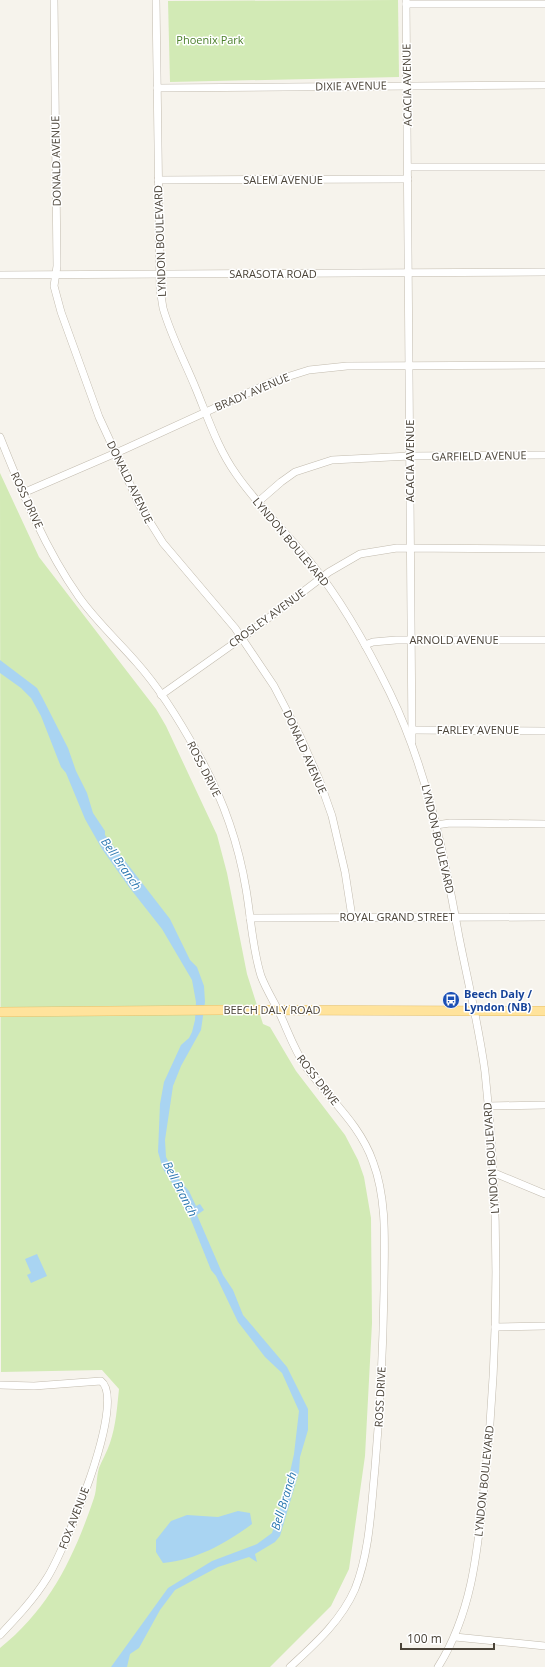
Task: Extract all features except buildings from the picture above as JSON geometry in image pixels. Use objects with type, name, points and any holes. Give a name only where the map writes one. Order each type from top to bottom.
[{"type":"main road","name":"BEECH DALY ROAD","points":[[0,1012],[177,1010],[545,1011]]},
{"type":"street","name":"DONALD AVENUE","points":[[54,0],[57,266],[54,286],[61,312],[94,403],[140,506],[155,531],[211,597],[241,637],[269,677],[288,711],[319,779],[332,816],[341,854],[352,917]]},
{"type":"street","name":"LYNDON BOULEVARD","points":[[156,0],[160,273],[161,298],[165,316],[228,463],[258,502],[282,528],[322,577],[365,645],[387,688],[412,744],[436,825],[456,917],[482,1056],[488,1106],[495,1246],[494,1327],[490,1425],[481,1515],[471,1584],[455,1637],[438,1667]]},
{"type":"street","points":[[406,2],[545,4]]},
{"type":"street","name":"ACACIA AVENUE","points":[[406,2],[410,273],[412,744]]},
{"type":"street","name":"DIXIE AVENUE","points":[[157,88],[545,85]]},
{"type":"street","points":[[408,167],[545,167]]},
{"type":"street","name":"SALEM AVENUE","points":[[158,180],[408,179]]},
{"type":"street","name":"SARASOTA ROAD","points":[[0,275],[545,272]]},
{"type":"street","name":"BRADY AVENUE","points":[[23,492],[274,381],[309,370],[347,366],[545,365]]},
{"type":"street","name":"ROSS DRIVE","points":[[0,437],[23,492],[51,551],[78,595],[100,624],[140,666],[161,695],[199,755],[228,818],[239,853],[254,951],[269,997],[278,1010],[299,1056],[353,1125],[369,1151],[377,1175],[381,1194],[384,1250],[382,1376],[370,1523],[364,1561],[351,1597],[340,1616],[320,1639],[290,1667]]},
{"type":"street","name":"GARFIELD AVENUE","points":[[258,502],[289,476],[317,464],[347,458],[545,455]]},
{"type":"street","name":"CROSLEY AVENUE","points":[[161,695],[322,577],[339,565],[360,554],[383,549],[410,548],[545,549]]},
{"type":"street","name":"ARNOLD AVENUE","points":[[365,645],[386,640],[545,640]]},
{"type":"street","name":"FARLEY AVENUE","points":[[412,730],[545,731]]},
{"type":"street","points":[[436,825],[450,823],[545,824]]},
{"type":"street","name":"ROYAL GRAND STREET","points":[[250,918],[545,917]]},
{"type":"street","points":[[488,1106],[545,1105]]},
{"type":"street","points":[[492,1172],[545,1194]]},
{"type":"street","points":[[494,1327],[545,1326]]},
{"type":"street","name":"FOX AVENUE","points":[[0,1385],[34,1386],[98,1381],[105,1384],[107,1391],[107,1413],[100,1448],[67,1539],[57,1561],[40,1588],[0,1635]]},
{"type":"street","points":[[455,1637],[545,1646]]},
{"type":"green space","name":"Phoenix Park","points":[[398,0],[399,77],[170,82],[168,1]]},
{"type":"green space","points":[[0,473],[39,557],[156,709],[166,726],[217,835],[227,873],[247,974],[263,1024],[270,1027],[296,1071],[345,1135],[358,1160],[364,1177],[371,1218],[372,1323],[365,1456],[349,1569],[331,1606],[270,1667],[0,1667],[0,1648],[18,1632],[46,1599],[69,1561],[78,1541],[94,1498],[99,1468],[112,1436],[119,1389],[102,1370],[1,1372]]},
{"type":"water","name":"Bell Branch","points":[[0,660],[37,688],[68,748],[76,771],[87,793],[93,813],[105,831],[105,835],[170,919],[190,960],[197,967],[204,986],[205,1002],[201,1030],[181,1066],[173,1086],[165,1140],[166,1157],[176,1176],[189,1191],[196,1206],[200,1204],[204,1210],[197,1215],[223,1275],[233,1290],[243,1315],[287,1367],[308,1409],[308,1430],[300,1457],[299,1472],[280,1536],[275,1542],[255,1554],[257,1562],[249,1557],[218,1567],[175,1590],[160,1610],[139,1648],[130,1654],[127,1667],[111,1667],[168,1588],[212,1561],[257,1544],[272,1533],[287,1486],[294,1454],[299,1411],[282,1373],[265,1357],[238,1322],[216,1276],[211,1270],[183,1200],[163,1169],[158,1152],[160,1104],[164,1082],[181,1045],[189,1038],[192,1032],[195,1020],[196,1002],[192,980],[162,929],[102,849],[85,819],[66,773],[61,767],[41,716],[31,698],[21,688],[0,673]]},
{"type":"water","points":[[37,1254],[47,1276],[31,1283],[27,1275],[31,1273],[25,1259]]},
{"type":"water","points":[[238,1511],[250,1513],[252,1524],[210,1550],[199,1555],[163,1563],[156,1552],[156,1540],[171,1521],[187,1515],[218,1517]]},
{"type":"place","name":"Beech Daly / Lyndon (NB)","points":[[451,1000]]}]
